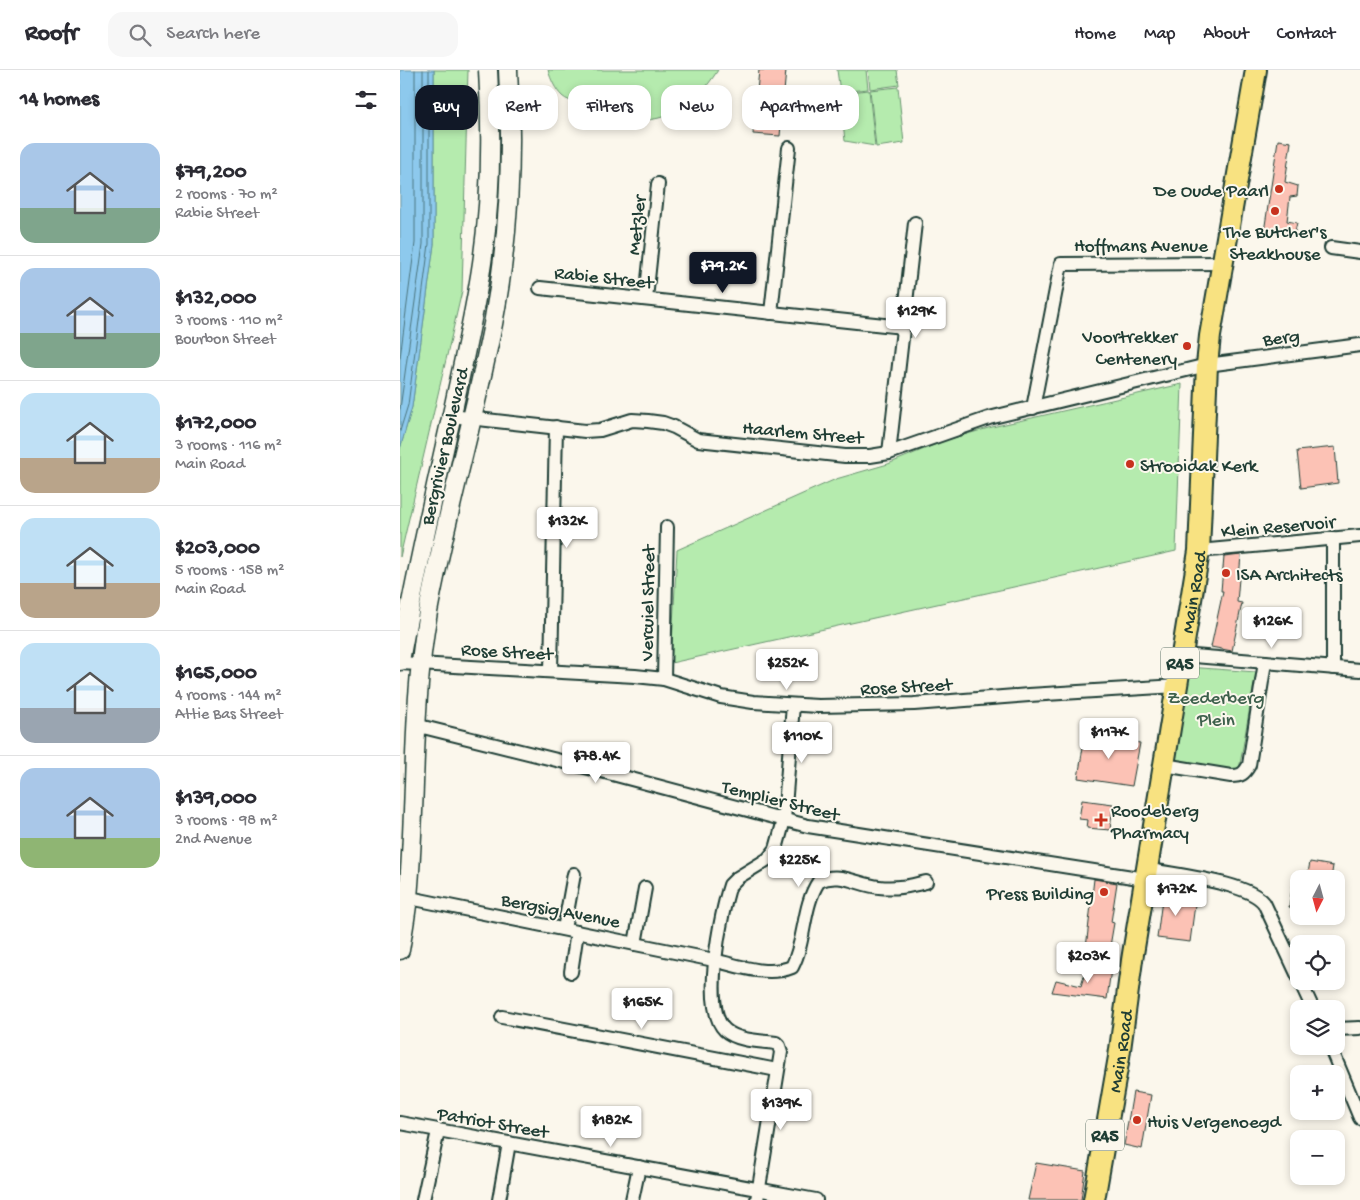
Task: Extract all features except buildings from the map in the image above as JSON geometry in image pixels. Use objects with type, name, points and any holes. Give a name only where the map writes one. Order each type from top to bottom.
[{"type":"main road","name":"Main Road","points":[[1094,1200],[1119,1057],[1198,550],[1210,336],[1256,70]]},
{"type":"street","name":"Bergrivier Boulevard","points":[[400,662],[409,607],[471,327],[482,262],[490,160],[488,70]]},
{"type":"street","name":"Bergrivier Boulevard","points":[[400,950],[420,664],[428,611],[493,323],[501,266],[510,159],[508,70]]},
{"type":"street","points":[[771,313],[789,148]]},
{"type":"street","name":"Metzler","points":[[646,300],[658,184]]},
{"type":"street","points":[[889,453],[915,222]]},
{"type":"street","points":[[1331,248],[1360,252]]},
{"type":"street","name":"Hoffmans Avenue","points":[[1033,408],[1061,264],[1222,263]]},
{"type":"street","name":"Rabie Street","points":[[540,288],[903,327]]},
{"type":"street","name":"Berg","points":[[1207,365],[1360,345]]},
{"type":"street","name":"Haarlem Street","points":[[451,416],[471,420],[585,431],[600,430],[632,420],[648,421],[674,427],[698,440],[845,456],[870,456],[889,453],[989,418],[1207,365]]},
{"type":"street","points":[[551,670],[556,427]]},
{"type":"street","name":"Vercuiel Street","points":[[664,679],[667,527]]},
{"type":"street","name":"Klein Reservoir","points":[[1198,550],[1360,536]]},
{"type":"street","points":[[1333,538],[1333,668]]},
{"type":"street","points":[[1182,655],[1360,670]]},
{"type":"street","name":"Rose Street","points":[[400,662],[551,670],[664,679],[721,697],[752,702],[793,705],[914,704],[1177,686]]},
{"type":"street","points":[[1164,765],[1231,776],[1241,775],[1245,772],[1249,765],[1265,662]]},
{"type":"street","points":[[758,1194],[781,1052],[776,1043],[735,1037],[724,1030],[717,1020],[714,960],[730,885],[737,878],[768,859],[776,849],[784,820],[793,705]]},
{"type":"street","name":"Templier Street","points":[[415,725],[601,771],[784,820],[838,832],[1241,888],[1260,897],[1264,902],[1290,960]]},
{"type":"street","points":[[564,929],[574,874]]},
{"type":"street","name":"Bergsig Avenue","points":[[404,897],[744,967],[785,970],[792,967],[798,956],[812,892],[819,881],[825,878],[847,878],[877,887],[894,888],[926,882]]},
{"type":"street","points":[[635,944],[646,888]]},
{"type":"street","points":[[571,972],[577,932]]},
{"type":"street","points":[[502,1016],[777,1070]]},
{"type":"street","points":[[1345,1029],[1360,1028]]},
{"type":"street","points":[[1334,1055],[1360,1118]]},
{"type":"street","name":"Patriot Street","points":[[400,1123],[639,1167],[758,1194],[816,1200]]},
{"type":"street","points":[[423,1200],[438,1131]]},
{"type":"street","points":[[499,1200],[509,1143]]},
{"type":"street","points":[[632,1200],[639,1167]]},
{"type":"green space","points":[[434,70],[468,70],[468,85],[434,85]]},
{"type":"green space","points":[[548,70],[718,70],[707,85],[661,85],[661,117],[651,119],[651,85],[568,85],[568,99],[562,96],[558,91],[558,85],[554,85]]},
{"type":"green space","points":[[837,70],[866,70],[868,89],[859,90],[859,85],[839,85]]},
{"type":"green space","points":[[868,70],[897,70],[899,85],[870,89]]},
{"type":"green space","points":[[898,87],[904,143],[876,147],[870,90]]},
{"type":"green space","points":[[869,90],[875,146],[845,141],[844,130],[859,130],[859,91]]},
{"type":"green space","points":[[434,130],[466,130],[462,291],[400,557],[400,449],[412,407],[434,244]]},
{"type":"green space","points":[[1182,384],[1176,551],[671,663],[677,550],[836,479],[888,464],[946,440],[992,427]]},
{"type":"green space","name":"Zeederberg Plein","points":[[1188,667],[1256,672],[1239,770],[1174,762]]},
{"type":"water","points":[[400,70],[434,70],[434,85],[415,85],[415,130],[434,130],[434,244],[412,407],[400,449]]},
{"type":"place","name":"De Oude Paarl","points":[[1279,189]]},
{"type":"place","name":"The Butcher's Steakhouse","points":[[1275,211]]},
{"type":"place","name":"Voortrekker Centenery","points":[[1187,346]]},
{"type":"place","name":"Strooidak Kerk","points":[[1130,464]]},
{"type":"place","name":"ISA Architects","points":[[1226,573]]},
{"type":"place","name":"Roodeberg Pharmacy","points":[[1101,820]]},
{"type":"place","name":"Press Building","points":[[1104,892]]},
{"type":"place","name":"Huis Vergenoegd","points":[[1137,1120]]}]
